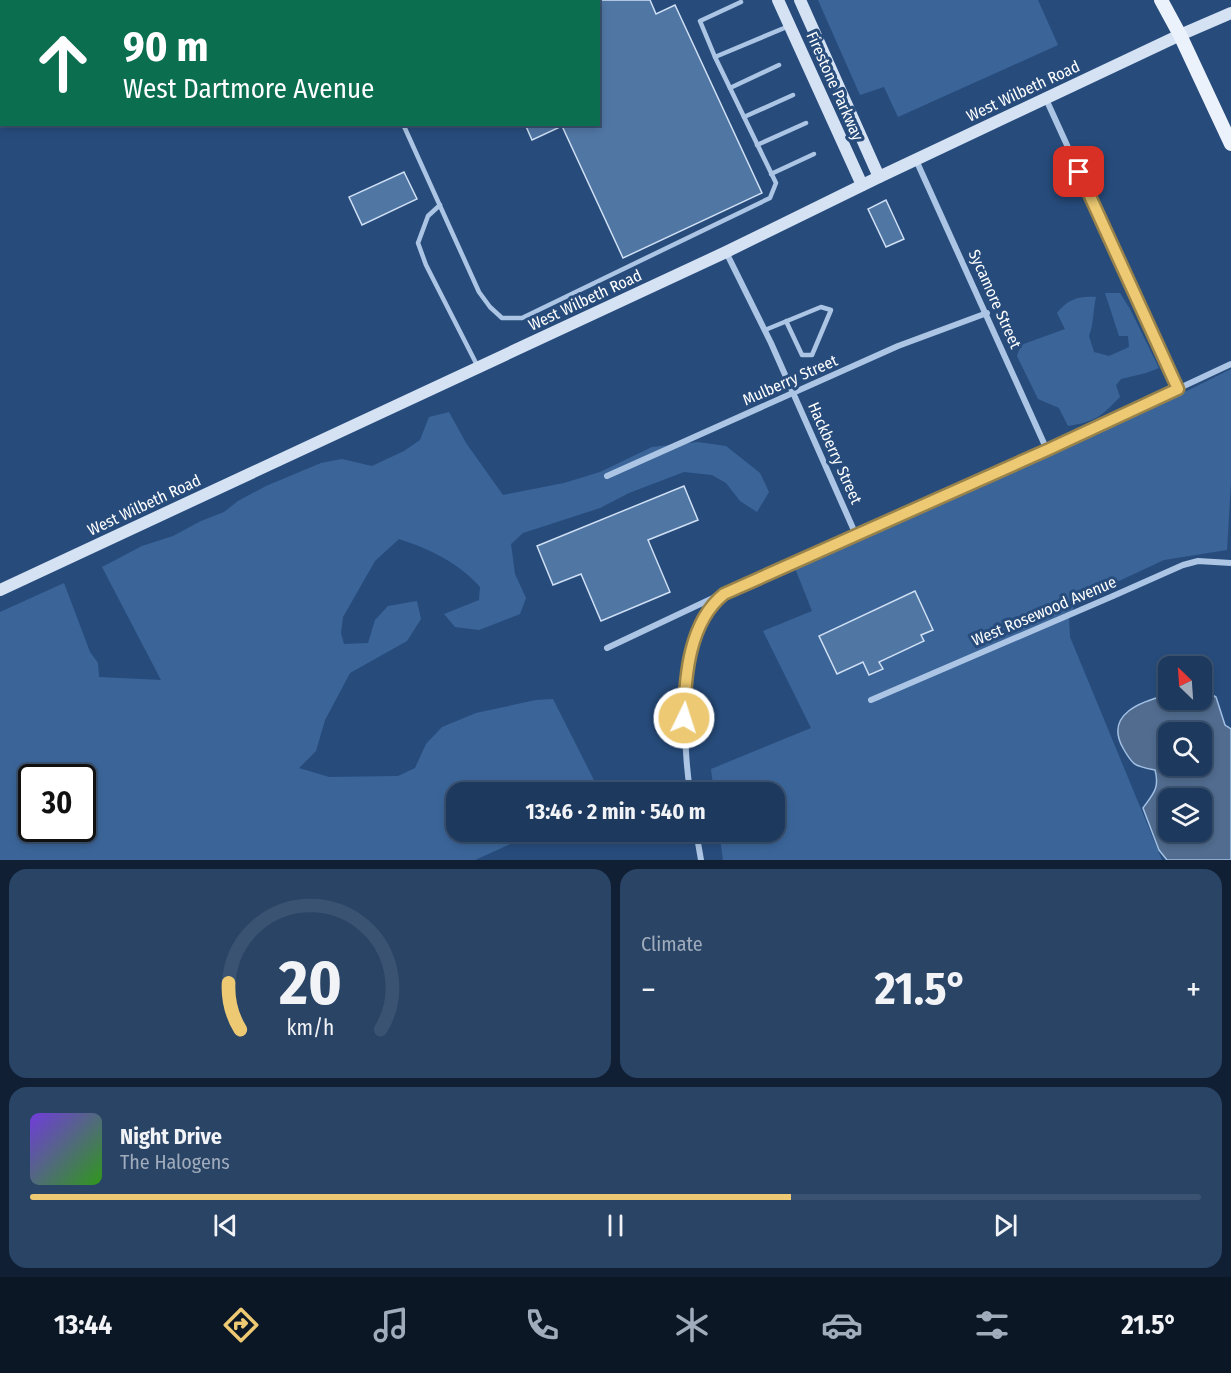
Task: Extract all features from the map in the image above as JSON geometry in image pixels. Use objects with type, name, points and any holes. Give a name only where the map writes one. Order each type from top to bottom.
[{"type":"main road","name":"Firestone Parkway","points":[[778,0],[862,185]]},
{"type":"main road","name":"Firestone Parkway","points":[[800,0],[879,177]]},
{"type":"main road","points":[[1161,0],[1231,144]]},
{"type":"main road","name":"West Wilbeth Road","points":[[0,590],[726,252],[862,185],[1231,13]]},
{"type":"street","points":[[1046,98],[1178,389]]},
{"type":"street","name":"Sycamore Street","points":[[916,160],[1047,450]]},
{"type":"street","name":"Hackberry Street","points":[[726,252],[794,393],[856,535]]},
{"type":"street","name":"Mulberry Street","points":[[607,476],[898,346],[987,313]]},
{"type":"street","points":[[607,648],[730,590],[1047,450],[1231,364]]},
{"type":"street","name":"West Rosewood Avenue","points":[[871,700],[1183,565],[1198,561],[1231,563]]},
{"type":"street","points":[[689,782],[684,718],[691,654],[706,612],[730,590]]},
{"type":"street","points":[[698,842],[701,860]]},
{"type":"lane","points":[[404,126],[479,292],[502,318],[522,318],[770,198],[776,183],[700,21],[741,2]]},
{"type":"lane","points":[[715,57],[789,26]]},
{"type":"lane","points":[[730,87],[779,65]]},
{"type":"lane","points":[[744,117],[792,95]]},
{"type":"lane","points":[[758,145],[806,123]]},
{"type":"lane","points":[[771,174],[814,154]]},
{"type":"lane","points":[[440,205],[428,216],[418,243],[426,265],[478,368]]},
{"type":"lane","points":[[765,330],[786,321],[821,307],[831,310],[812,356],[802,355],[786,321]]},
{"type":"shaded area","points":[[818,0],[1038,0],[1058,45],[898,117],[884,87],[860,95]]},
{"type":"shaded area","points":[[1105,293],[1120,293],[1159,368],[1121,379],[1116,385],[1120,397],[1108,409],[1092,420],[1068,426],[1059,408],[1038,399],[1017,356],[1021,345],[1065,329],[1057,313],[1074,299],[1084,297],[1096,297],[1089,336],[1094,352],[1109,356],[1129,347],[1128,336],[1119,336]]},
{"type":"shaded area","points":[[1231,369],[1231,481],[1227,550],[1164,560],[1078,600],[1069,616],[1070,637],[1162,860],[723,860],[721,842],[785,842],[785,782],[713,782],[711,769],[811,728],[763,631],[812,611],[793,563],[1191,389]]},
{"type":"shaded area","points":[[449,412],[466,443],[503,495],[564,483],[600,472],[652,447],[698,442],[726,446],[760,473],[769,492],[757,512],[740,501],[726,483],[712,475],[684,472],[629,493],[600,508],[523,533],[511,544],[515,574],[526,598],[520,614],[479,630],[455,627],[444,614],[479,600],[480,587],[472,578],[443,558],[399,539],[375,561],[343,617],[341,633],[344,644],[368,643],[375,620],[388,606],[417,601],[421,619],[407,641],[350,673],[325,720],[316,751],[299,768],[329,777],[398,776],[415,768],[426,744],[442,727],[476,713],[536,700],[553,699],[595,782],[446,782],[446,842],[515,842],[475,860],[0,860],[0,612],[64,583],[90,652],[98,663],[99,677],[161,680],[102,567],[142,546],[173,536],[224,512],[238,501],[266,486],[321,463],[342,459],[372,466],[404,451],[420,440],[429,417]]},
{"type":"shaded area","points":[[1212,695],[1216,697],[1225,725],[1231,729],[1231,860],[1167,860],[1159,850],[1143,808],[1153,795],[1156,786],[1155,770],[1132,762],[1118,736],[1118,726],[1122,718],[1137,705],[1158,698],[1158,710],[1212,710]]},
{"type":"building","points":[[600,0],[650,0],[656,14],[675,5],[762,193],[623,258],[562,126],[600,126]]},
{"type":"building","points":[[526,126],[562,126],[532,140]]},
{"type":"building","points":[[404,172],[417,199],[362,225],[349,197]]},
{"type":"building","points":[[886,200],[904,239],[886,247],[868,209]]},
{"type":"building","points":[[684,486],[698,520],[648,540],[670,592],[601,621],[581,574],[553,585],[537,546]]},
{"type":"building","points":[[915,591],[933,630],[921,635],[924,641],[879,662],[883,669],[869,675],[863,662],[837,674],[819,636]]},
{"type":"route","points":[[684,718],[687,676],[701,623],[710,606],[730,590],[1047,450],[1178,389],[1079,172]]}]
